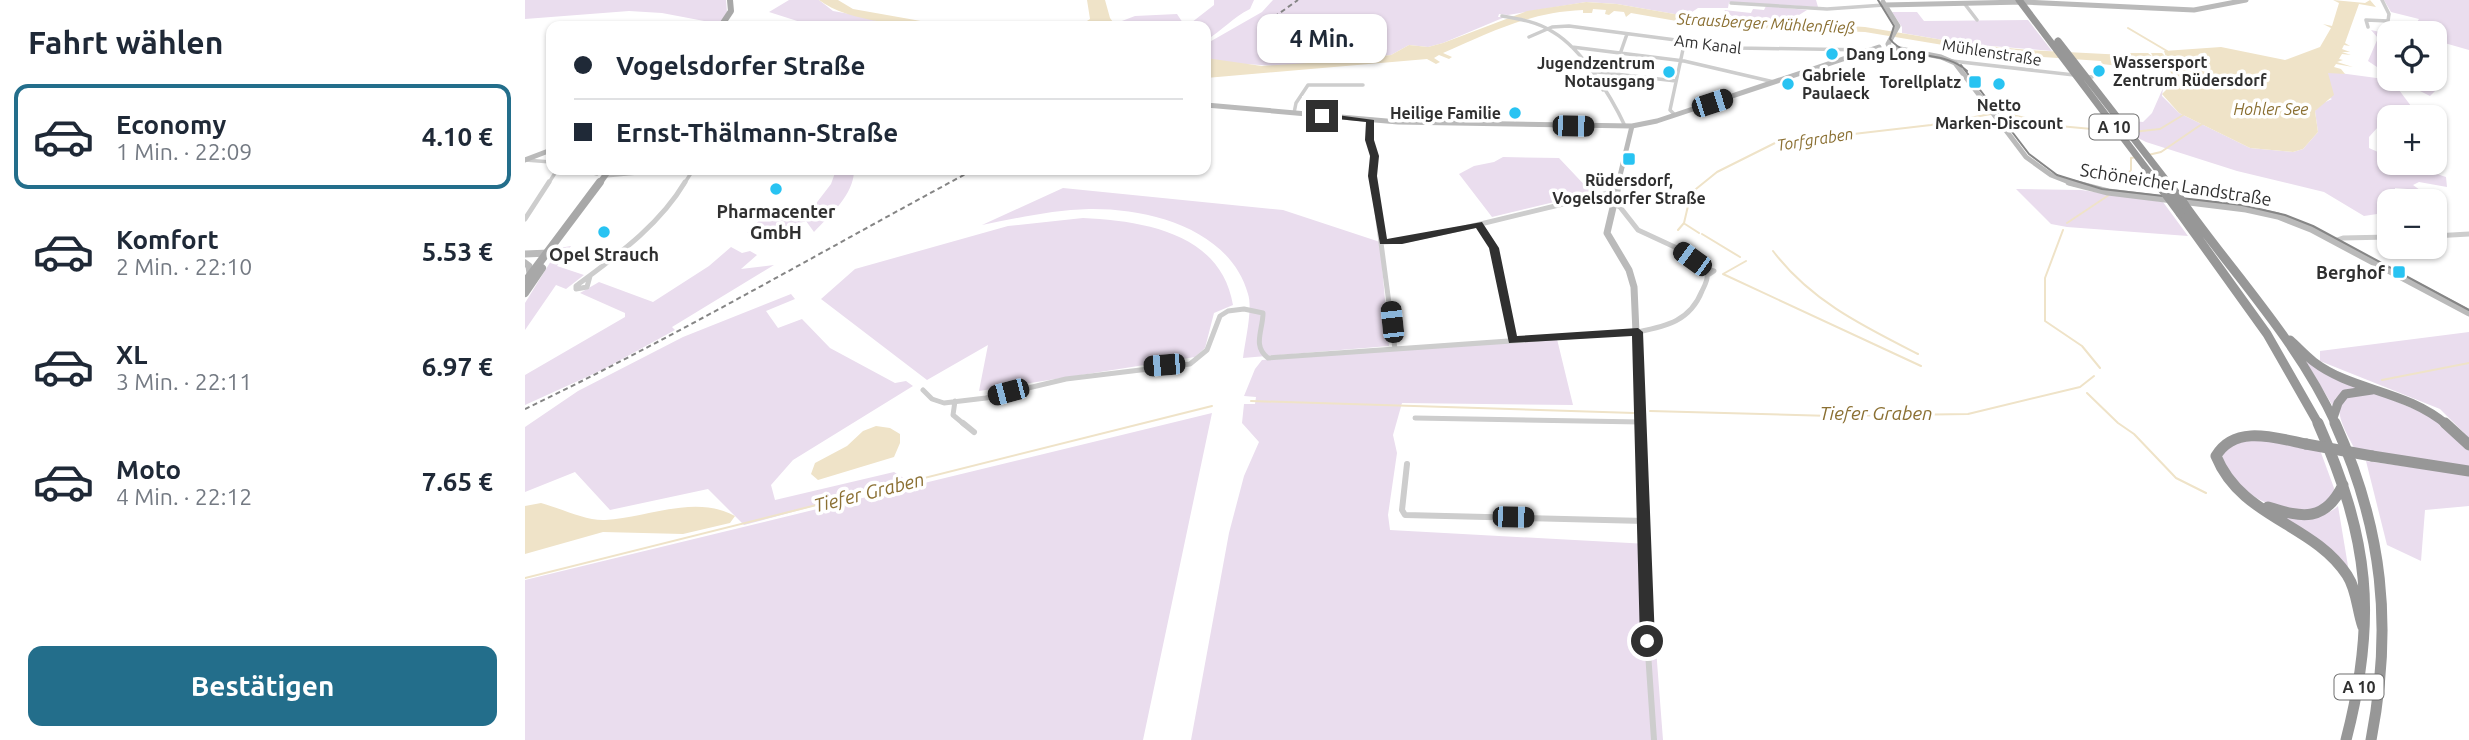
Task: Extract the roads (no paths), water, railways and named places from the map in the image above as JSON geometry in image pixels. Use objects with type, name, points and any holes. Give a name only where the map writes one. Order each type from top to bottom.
[{"type":"highway","name":"A 10","points":[[2023,1],[2279,331],[2333,418],[2360,485],[2373,528],[2382,575],[2384,649],[2380,705],[2371,740]]},
{"type":"highway","name":"A 10","points":[[2182,209],[2285,360],[2325,438],[2343,485],[2363,561],[2366,634],[2359,695],[2346,740]]},
{"type":"highway","points":[[2279,331],[2315,363],[2430,412],[2469,445]]},
{"type":"highway","points":[[2333,418],[2339,399],[2345,393],[2371,390],[2390,393]]},
{"type":"highway","points":[[2366,634],[2359,616],[2357,592],[2338,562],[2319,545],[2245,497],[2223,476],[2215,456],[2218,449],[2229,440],[2249,436],[2469,471]]},
{"type":"highway","points":[[2245,497],[2281,512],[2302,516],[2320,514],[2337,502],[2343,485]]},
{"type":"main road","points":[[1883,2],[2023,1],[2194,10],[2246,0]]},
{"type":"main road","points":[[725,21],[731,12],[730,1]]},
{"type":"main road","points":[[1211,105],[1370,120],[1628,126],[1675,116],[1879,47],[1878,43],[1890,44],[1898,26],[1883,2]]},
{"type":"main road","name":"Mühlenstraße","points":[[1890,44],[1952,61]]},
{"type":"main road","name":"Schöneicher Landstraße","points":[[1952,61],[1971,82],[2026,157],[2052,175],[2108,192],[2262,211],[2293,221],[2469,313]]},
{"type":"main road","points":[[1628,126],[1607,233],[1609,241],[1625,260],[1633,275],[1638,332],[1645,521]]},
{"type":"main road","points":[[525,160],[546,152]]},
{"type":"main road","points":[[528,278],[549,253],[603,175]]},
{"type":"main road","points":[[525,254],[549,253]]},
{"type":"main road","points":[[525,293],[549,258],[549,253]]},
{"type":"main road","points":[[525,263],[529,266],[528,278]]},
{"type":"street","points":[[2122,0],[2130,8]]},
{"type":"street","points":[[2368,27],[2365,20],[2388,21],[2389,14],[2382,0]]},
{"type":"street","points":[[1731,3],[1827,9],[1883,2]]},
{"type":"street","points":[[1964,3],[1977,20]]},
{"type":"street","points":[[1502,16],[1548,29],[1572,47],[1628,126]]},
{"type":"street","name":"Am Kanal","points":[[1548,29],[1569,26],[1750,49],[1869,50]]},
{"type":"street","points":[[1529,37],[1548,29]]},
{"type":"street","points":[[1603,90],[1610,83],[1627,34]]},
{"type":"street","points":[[1675,116],[1670,110],[1685,40]]},
{"type":"street","points":[[1572,47],[1680,60],[1774,82]]},
{"type":"street","points":[[1835,48],[1846,58]]},
{"type":"street","name":"Mühlenstraße","points":[[1952,61],[2092,76]]},
{"type":"street","points":[[1589,71],[1676,81]]},
{"type":"street","points":[[1294,113],[1296,103],[1308,85],[1363,85]]},
{"type":"street","points":[[1370,120],[1370,140],[1375,156],[1372,176],[1383,242],[1395,349]]},
{"type":"street","points":[[525,160],[546,162]]},
{"type":"street","points":[[525,219],[554,175]]},
{"type":"street","points":[[603,175],[622,175]]},
{"type":"street","points":[[590,276],[653,226],[677,197],[689,175]]},
{"type":"street","points":[[1383,242],[1402,241],[1479,225],[1617,191]]},
{"type":"street","points":[[923,390],[932,399],[944,403],[986,398],[1066,379],[1190,364],[1207,351],[1217,317],[1232,309],[1253,309],[1263,313],[1258,346],[1261,353],[1268,358],[1638,332],[1672,325],[1688,316],[1698,304],[1707,272],[1679,249],[1638,230],[1618,205],[1614,204]]},
{"type":"street","points":[[1479,225],[1494,248],[1513,340]]},
{"type":"street","points":[[2447,235],[2469,234]]},
{"type":"street","points":[[2334,241],[2343,238],[2377,237]]},
{"type":"street","points":[[955,401],[953,415],[974,432]]},
{"type":"street","points":[[1415,418],[1641,422]]},
{"type":"street","points":[[1407,464],[1402,510],[1405,515],[1645,521],[1644,594],[1654,740]]},
{"type":"water","points":[[819,0],[838,0],[853,9],[921,21],[877,21],[832,8]]},
{"type":"water","points":[[1087,0],[1105,0],[1112,21],[1087,21],[1090,19]]},
{"type":"water","points":[[2333,0],[2365,3],[2370,0],[2376,7],[2359,4],[2345,43],[2350,46],[2344,45],[2342,49],[2350,52],[2342,52],[2351,55],[2342,54],[2339,59],[2343,60],[2337,62],[2353,67],[2336,64],[2334,67],[2345,74],[2328,73],[2334,95],[2315,111],[2318,132],[2303,149],[2293,152],[2250,148],[2179,113],[2162,94],[2166,90],[2165,84],[2174,77],[2169,70],[2102,64],[2101,61],[1997,54],[1865,32],[1705,26],[1631,13],[1626,17],[1624,12],[1614,11],[1609,15],[1605,14],[1606,10],[1593,9],[1592,13],[1583,13],[1583,10],[1564,12],[1511,24],[1443,53],[1452,57],[1449,59],[1439,55],[1434,58],[1440,62],[1436,64],[1427,59],[1211,78],[1211,59],[1262,66],[1323,62],[1328,56],[1307,56],[1291,52],[1306,30],[1314,27],[1327,33],[1339,44],[1330,57],[1357,59],[1391,55],[1409,45],[1428,47],[1443,43],[1527,11],[1586,2],[1617,4],[1686,16],[1722,19],[1730,16],[1736,20],[1770,18],[1771,21],[1865,27],[1967,44],[2029,50],[2125,55],[2148,53],[2153,57],[2151,53],[2162,53],[2166,57],[2164,51],[2221,47],[2285,60],[2320,47],[2331,28],[2323,24],[2332,26],[2339,3]]},
{"type":"water","points":[[876,426],[890,428],[900,434],[900,443],[894,457],[818,480],[811,474],[815,463],[847,446],[863,431]]},
{"type":"water","points":[[541,503],[598,520],[687,507],[720,510],[735,516],[730,523],[683,534],[603,532],[525,554],[525,506]]},
{"type":"waterway","points":[[2128,28],[2167,51]]},
{"type":"waterway","name":"Torfgraben","points":[[1678,230],[1684,223],[1691,193],[1717,172],[1775,143],[1931,125],[1991,114]]},
{"type":"waterway","name":"Torfgraben","points":[[2008,114],[2059,126],[2114,131]]},
{"type":"waterway","name":"Torfgraben","points":[[2133,132],[2160,129],[2183,115]]},
{"type":"waterway","points":[[2148,155],[2161,152],[2202,124]]},
{"type":"waterway","points":[[2120,184],[2131,170],[2131,158],[2136,157]]},
{"type":"waterway","name":"Tiefer Graben","points":[[2067,223],[2109,195]]},
{"type":"waterway","points":[[1685,224],[1699,233]]},
{"type":"waterway","name":"Tiefer Graben","points":[[2063,230],[2045,278],[2045,321],[2082,346],[2100,368]]},
{"type":"waterway","points":[[1702,234],[1740,257]]},
{"type":"waterway","points":[[1773,251],[1804,284],[1839,311],[1918,354]]},
{"type":"waterway","points":[[1746,261],[1723,274],[1921,366]]},
{"type":"waterway","points":[[2382,380],[2469,363]]},
{"type":"waterway","name":"Tiefer Graben","points":[[1650,411],[1832,416],[1968,414],[2080,387],[2094,376]]},
{"type":"waterway","points":[[2087,393],[2118,423],[2134,434],[2176,478],[2206,493]]},
{"type":"waterway","name":"Tiefer Graben","points":[[1251,401],[1634,413]]},
{"type":"waterway","name":"Tiefer Graben","points":[[525,578],[1212,406]]},
{"type":"tram line","points":[[1878,0],[1894,26],[1890,39],[1897,46],[1906,51],[1948,60],[1964,68]]},
{"type":"tram line","points":[[1961,65],[1964,68]]},
{"type":"tram line","points":[[1964,68],[1967,71]]},
{"type":"tram line","points":[[1964,68],[2029,154],[2057,175],[2102,189],[2242,205],[2285,215],[2313,226],[2469,310]]},
{"type":"railway","points":[[1274,17],[1298,0]]},
{"type":"railway","points":[[525,409],[694,322],[964,175]]},
{"type":"place","name":"Dang Long","points":[[1832,54]]},
{"type":"place","name":"Wassersport Zentrum Rüdersdorf","points":[[2099,71]]},
{"type":"place","name":"Jugendzentrum Notausgang","points":[[1669,72]]},
{"type":"place","name":"Torellplatz","points":[[1975,82]]},
{"type":"place","name":"Gabriele Paulaeck","points":[[1788,84]]},
{"type":"place","name":"Netto Marken-Discount","points":[[1999,84]]},
{"type":"place","name":"Heilige Familie","points":[[1515,113]]},
{"type":"place","name":"Rüdersdorf, Vogelsdorfer Straße","points":[[1629,159]]},
{"type":"place","name":"Pharmacenter GmbH","points":[[776,189]]},
{"type":"place","name":"Opel Strauch","points":[[604,232]]},
{"type":"place","name":"Berghof","points":[[2399,272]]},
{"type":"water label","name":"Strausberger Mühlenfließ","points":[[1766,23]]},
{"type":"water label","name":"Hohler See","points":[[2271,109]]}]
